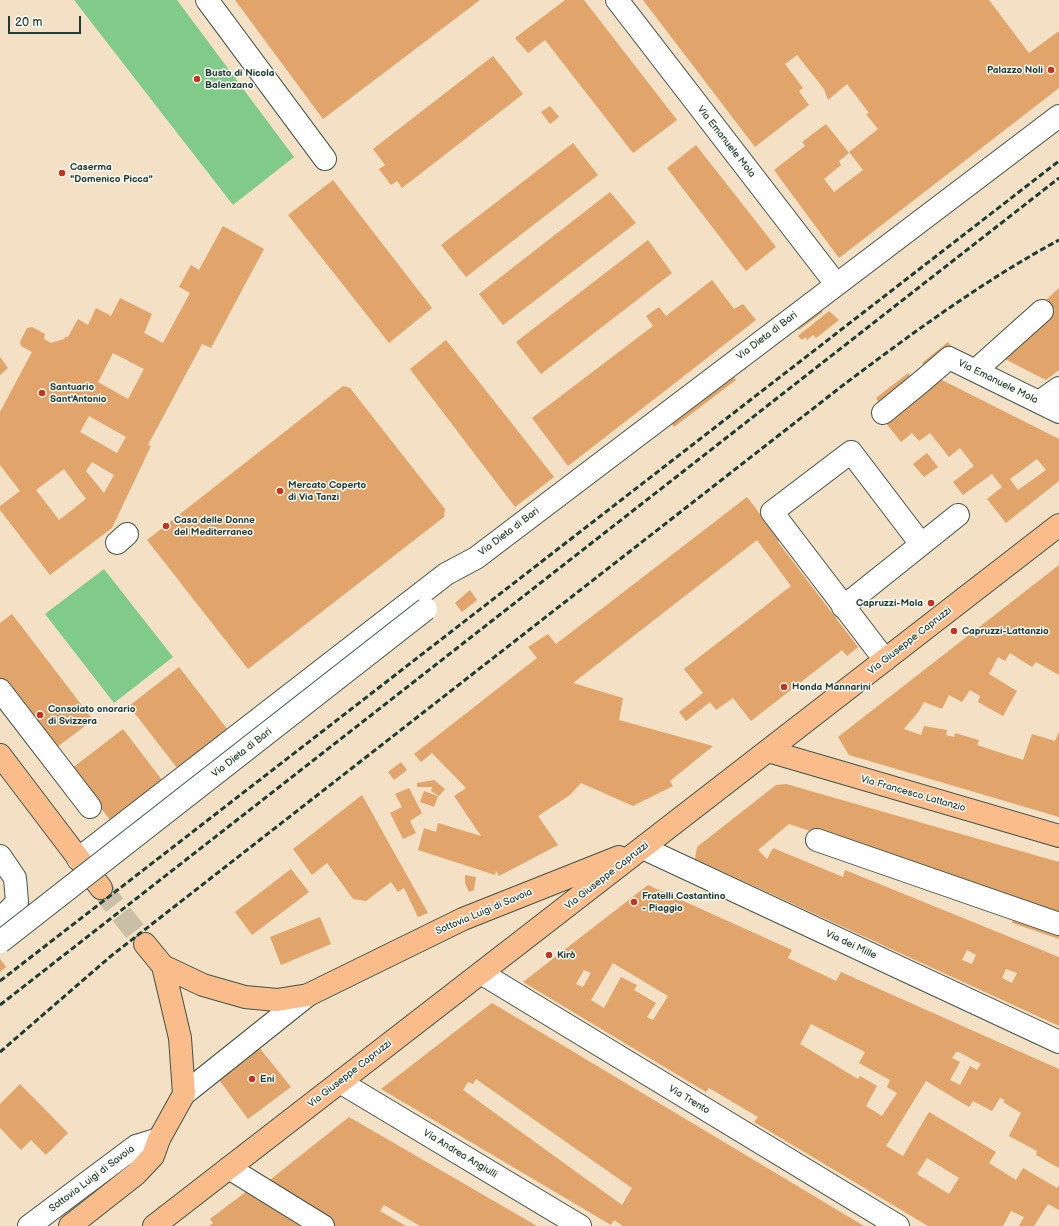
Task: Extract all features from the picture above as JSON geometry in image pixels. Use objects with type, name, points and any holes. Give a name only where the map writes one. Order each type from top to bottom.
[{"type":"main road","name":"Via Giuseppe Capruzzi","points":[[154,1226],[768,752],[1059,525]]},
{"type":"main road","name":"Via Francesco Lattanzio","points":[[768,752],[1059,836]]},
{"type":"main road","points":[[0,755],[101,888]]},
{"type":"main road","name":"Sottovia Luigi di Savoia","points":[[145,944],[163,966],[203,985],[245,997],[277,1000],[308,995],[463,919],[643,848]]},
{"type":"main road","name":"Sottovia Luigi di Savoia","points":[[70,1226],[136,1174],[153,1156],[158,1139],[184,1094],[180,1038],[163,966]]},
{"type":"street","points":[[207,0],[325,159]]},
{"type":"street","name":"Via Emanuele Mola","points":[[616,0],[836,284]]},
{"type":"street","name":"Via Dieta di Bari","points":[[78,859],[446,574],[476,558],[1059,116]]},
{"type":"street","points":[[976,370],[1042,311]]},
{"type":"street","name":"Via Emanuele Mola","points":[[887,407],[922,382],[949,358],[1059,412]]},
{"type":"street","points":[[1039,402],[1059,388]]},
{"type":"street","points":[[885,660],[772,512],[851,452],[921,544]]},
{"type":"street","points":[[844,607],[958,515]]},
{"type":"street","name":"Via Dieta di Bari","points":[[0,942],[426,609],[463,577],[476,558]]},
{"type":"street","points":[[0,690],[90,807]]},
{"type":"street","points":[[817,840],[1059,924]]},
{"type":"street","name":"Via dei Mille","points":[[643,848],[1059,1042]]},
{"type":"street","points":[[0,856],[14,878],[17,902],[0,920]]},
{"type":"street","name":"Via Trento","points":[[481,973],[898,1226]]},
{"type":"street","name":"Sottovia Luigi di Savoia","points":[[184,1094],[308,995]]},
{"type":"street","name":"Via Andrea Angiulli","points":[[340,1082],[558,1220],[580,1226]]},
{"type":"street","name":"Sottovia Luigi di Savoia","points":[[30,1226],[136,1146],[158,1139]]},
{"type":"street","points":[[229,1168],[322,1226]]},
{"type":"green space","points":[[74,0],[177,0],[294,157],[233,205]]},
{"type":"green space","points":[[104,569],[173,657],[114,703],[45,614]]},
{"type":"building","points":[[235,0],[480,0],[323,119]]},
{"type":"building","points":[[565,0],[584,0],[677,120],[633,153],[545,40],[528,53],[515,38]]},
{"type":"building","points":[[643,0],[989,0],[1029,53],[1059,31],[1059,88],[839,258],[774,170],[805,146],[802,142],[826,124],[849,153],[839,161],[841,165],[824,179],[834,192],[863,170],[849,152],[878,129],[866,114],[869,113],[847,84],[828,100],[824,89],[797,55],[785,64],[803,88],[799,91],[809,105],[755,147]]},
{"type":"building","points":[[493,56],[523,94],[402,188],[397,181],[391,185],[379,169],[385,165],[373,149]]},
{"type":"building","points":[[550,106],[559,117],[550,124],[541,112]]},
{"type":"building","points":[[573,143],[598,175],[466,277],[441,245]]},
{"type":"building","points":[[696,145],[776,247],[746,271],[667,168]]},
{"type":"building","points":[[333,180],[432,308],[389,343],[288,215]]},
{"type":"building","points":[[610,192],[636,223],[503,325],[479,294]]},
{"type":"building","points":[[223,226],[264,249],[211,348],[202,344],[148,445],[151,446],[112,528],[50,575],[0,510],[0,506],[20,491],[0,465],[0,412],[32,352],[21,346],[20,342],[27,328],[32,327],[45,334],[44,339],[51,343],[64,339],[65,337],[68,337],[78,319],[88,325],[96,308],[111,316],[120,298],[152,314],[144,333],[163,343],[190,293],[179,287],[191,265],[199,270]],"holes":[[[113,353],[144,369],[128,399],[98,382]],[[89,416],[126,437],[117,453],[80,432]],[[92,462],[114,475],[104,493],[86,471]],[[64,469],[86,499],[59,520],[36,490]]]},
{"type":"building","points":[[648,240],[672,273],[541,374],[516,342]]},
{"type":"building","points":[[712,280],[734,309],[743,304],[756,320],[568,466],[532,418],[653,326],[646,316],[659,307],[666,316]]},
{"type":"building","points":[[1059,288],[1059,370],[1046,380],[1001,357],[1055,310],[1046,300]]},
{"type":"building","points":[[817,304],[823,312],[799,330],[793,323]]},
{"type":"building","points":[[829,311],[839,320],[816,338],[813,335],[807,340],[805,337],[802,340],[798,336]]},
{"type":"building","points":[[446,340],[554,477],[515,507],[410,369]]},
{"type":"building","points":[[948,342],[952,347],[927,368],[922,363]]},
{"type":"building","points":[[0,357],[8,368],[0,375]]},
{"type":"building","points":[[730,372],[736,380],[674,427],[668,419]]},
{"type":"building","points":[[908,373],[911,377],[879,403],[876,398]]},
{"type":"building","points":[[940,379],[1059,439],[1059,481],[1006,523],[987,499],[1002,487],[992,474],[963,495],[953,482],[974,466],[960,448],[949,457],[930,433],[919,441],[912,433],[901,442],[885,422]],"holes":[[[1037,459],[1046,470],[1018,490],[1010,479]]]},
{"type":"building","points":[[343,386],[350,388],[445,509],[444,517],[248,669],[147,540]]},
{"type":"building","points":[[927,453],[938,467],[924,477],[913,464]]},
{"type":"building","points":[[747,497],[780,540],[778,542],[858,647],[847,656],[842,650],[751,721],[733,698],[716,710],[710,702],[686,721],[679,712],[703,693],[684,669],[791,586],[757,540],[573,683],[623,698],[619,720],[713,746],[670,781],[673,786],[633,806],[581,783],[570,795],[538,816],[558,845],[499,876],[496,871],[495,875],[418,850],[424,828],[436,832],[438,823],[481,836],[454,796],[466,788],[432,753],[421,762],[414,754],[537,658],[528,647],[548,634],[556,644]]},
{"type":"building","points":[[1059,565],[1059,675],[1036,662],[1032,667],[1010,653],[1005,661],[998,657],[989,674],[1017,691],[1003,716],[978,702],[980,696],[970,690],[962,702],[949,695],[942,709],[924,702],[919,711],[904,729],[921,735],[924,726],[947,730],[946,735],[954,737],[955,733],[979,740],[977,745],[1023,760],[1032,734],[1055,741],[1059,732],[1059,817],[849,755],[838,737]]},
{"type":"building","points":[[470,590],[477,600],[462,612],[455,603]]},
{"type":"building","points":[[12,614],[93,720],[53,750],[0,681],[0,623]]},
{"type":"building","points":[[179,667],[228,730],[178,769],[129,706]]},
{"type":"building","points":[[123,729],[162,780],[110,820],[71,769]]},
{"type":"building","points":[[401,762],[407,770],[394,780],[388,772]]},
{"type":"building","points":[[434,780],[445,789],[439,796],[431,791],[432,787],[417,787],[417,783]]},
{"type":"building","points":[[786,784],[1059,862],[1059,939],[1012,923],[1020,901],[789,824],[758,850],[767,859],[773,848],[843,877],[845,870],[1059,957],[1059,1026],[695,859],[697,847],[776,785]],"holes":[[[967,950],[976,955],[972,964],[962,960]],[[1006,969],[1017,973],[1012,983],[1002,978]]]},
{"type":"building","points":[[409,788],[422,813],[410,821],[416,833],[403,839],[390,813],[402,807],[395,794]]},
{"type":"building","points":[[424,791],[438,796],[434,807],[420,802]]},
{"type":"building","points":[[362,795],[428,913],[418,917],[404,888],[398,892],[391,882],[366,901],[353,899],[327,863],[312,875],[293,849]]},
{"type":"building","points":[[291,869],[309,892],[252,935],[235,912]]},
{"type":"building","points":[[465,875],[476,877],[474,890],[469,892],[465,883]]},
{"type":"building","points":[[648,885],[792,950],[788,958],[836,981],[841,972],[1059,1069],[1059,1168],[1036,1155],[1037,1151],[1009,1136],[1021,1113],[1003,1102],[1005,1100],[1000,1098],[992,1111],[973,1101],[969,1107],[926,1081],[886,1146],[903,1156],[929,1112],[996,1152],[989,1163],[1016,1180],[1023,1168],[1057,1188],[1059,1185],[1059,1210],[1048,1204],[1034,1226],[1019,1226],[1024,1217],[1011,1211],[1003,1226],[928,1226],[754,1122],[758,1117],[709,1088],[706,1092],[523,982]],"holes":[[[613,963],[668,996],[653,1020],[647,1017],[656,1003],[634,990],[637,985],[621,977],[604,1008],[591,1000]],[[584,970],[591,973],[583,987],[576,984]],[[811,1024],[865,1052],[859,1063],[890,1080],[887,1087],[897,1093],[882,1116],[866,1106],[877,1086],[860,1076],[858,1079],[800,1044]],[[956,1052],[959,1052],[981,1064],[977,1070],[970,1066],[960,1085],[950,1080],[960,1062],[952,1058]],[[927,1158],[959,1178],[949,1194],[917,1174]]]},
{"type":"building","points":[[320,917],[331,944],[281,965],[270,937]]},
{"type":"building","points":[[0,959],[6,967],[0,972]]},
{"type":"building","points":[[492,1003],[864,1226],[623,1226],[614,1220],[611,1225],[381,1089]],"holes":[[[476,1079],[632,1188],[622,1205],[463,1090],[468,1082],[473,1084]]]},
{"type":"building","name":"Eni","points":[[258,1046],[291,1087],[248,1119],[217,1077]]},
{"type":"building","points":[[20,1084],[68,1133],[46,1155],[31,1140],[21,1150],[0,1128],[0,1104]]},
{"type":"building","points":[[349,1117],[537,1226],[420,1226],[384,1205],[380,1211],[406,1226],[330,1226],[261,1187]]},
{"type":"building","points":[[247,1191],[304,1226],[209,1226],[213,1223],[210,1219]]},
{"type":"tunnel","points":[[101,888],[145,944]]},
{"type":"railway","points":[[0,981],[1059,161]]},
{"type":"railway","points":[[0,1005],[1059,178]]},
{"type":"railway","points":[[0,1052],[111,956],[842,386],[948,309],[1003,273],[1059,240]]},
{"type":"place","name":"Palazzo Noli","points":[[1051,70]]},
{"type":"place","name":"Busto di Nicola Balenzano","points":[[197,79]]},
{"type":"place","name":"Caserma \"Domenico Picca\"","points":[[62,173]]},
{"type":"place","name":"Santuario Sant'Antonio","points":[[42,393]]},
{"type":"place","name":"Mercato Coperto di Via Tanzi","points":[[280,491]]},
{"type":"place","name":"Casa delle Donne del Mediterraneo","points":[[166,526]]},
{"type":"place","name":"Capruzzi-Mola","points":[[931,603]]},
{"type":"place","name":"Capruzzi-Lattanzio","points":[[954,631]]},
{"type":"place","name":"Honda Mannarini","points":[[784,687]]},
{"type":"place","name":"Consolato onorario di Svizzera","points":[[40,715]]},
{"type":"place","name":"Fratelli Costantino - Piaggio","points":[[634,902]]},
{"type":"place","name":"Kirò","points":[[549,955]]},
{"type":"place","name":"Eni","points":[[252,1079]]}]
